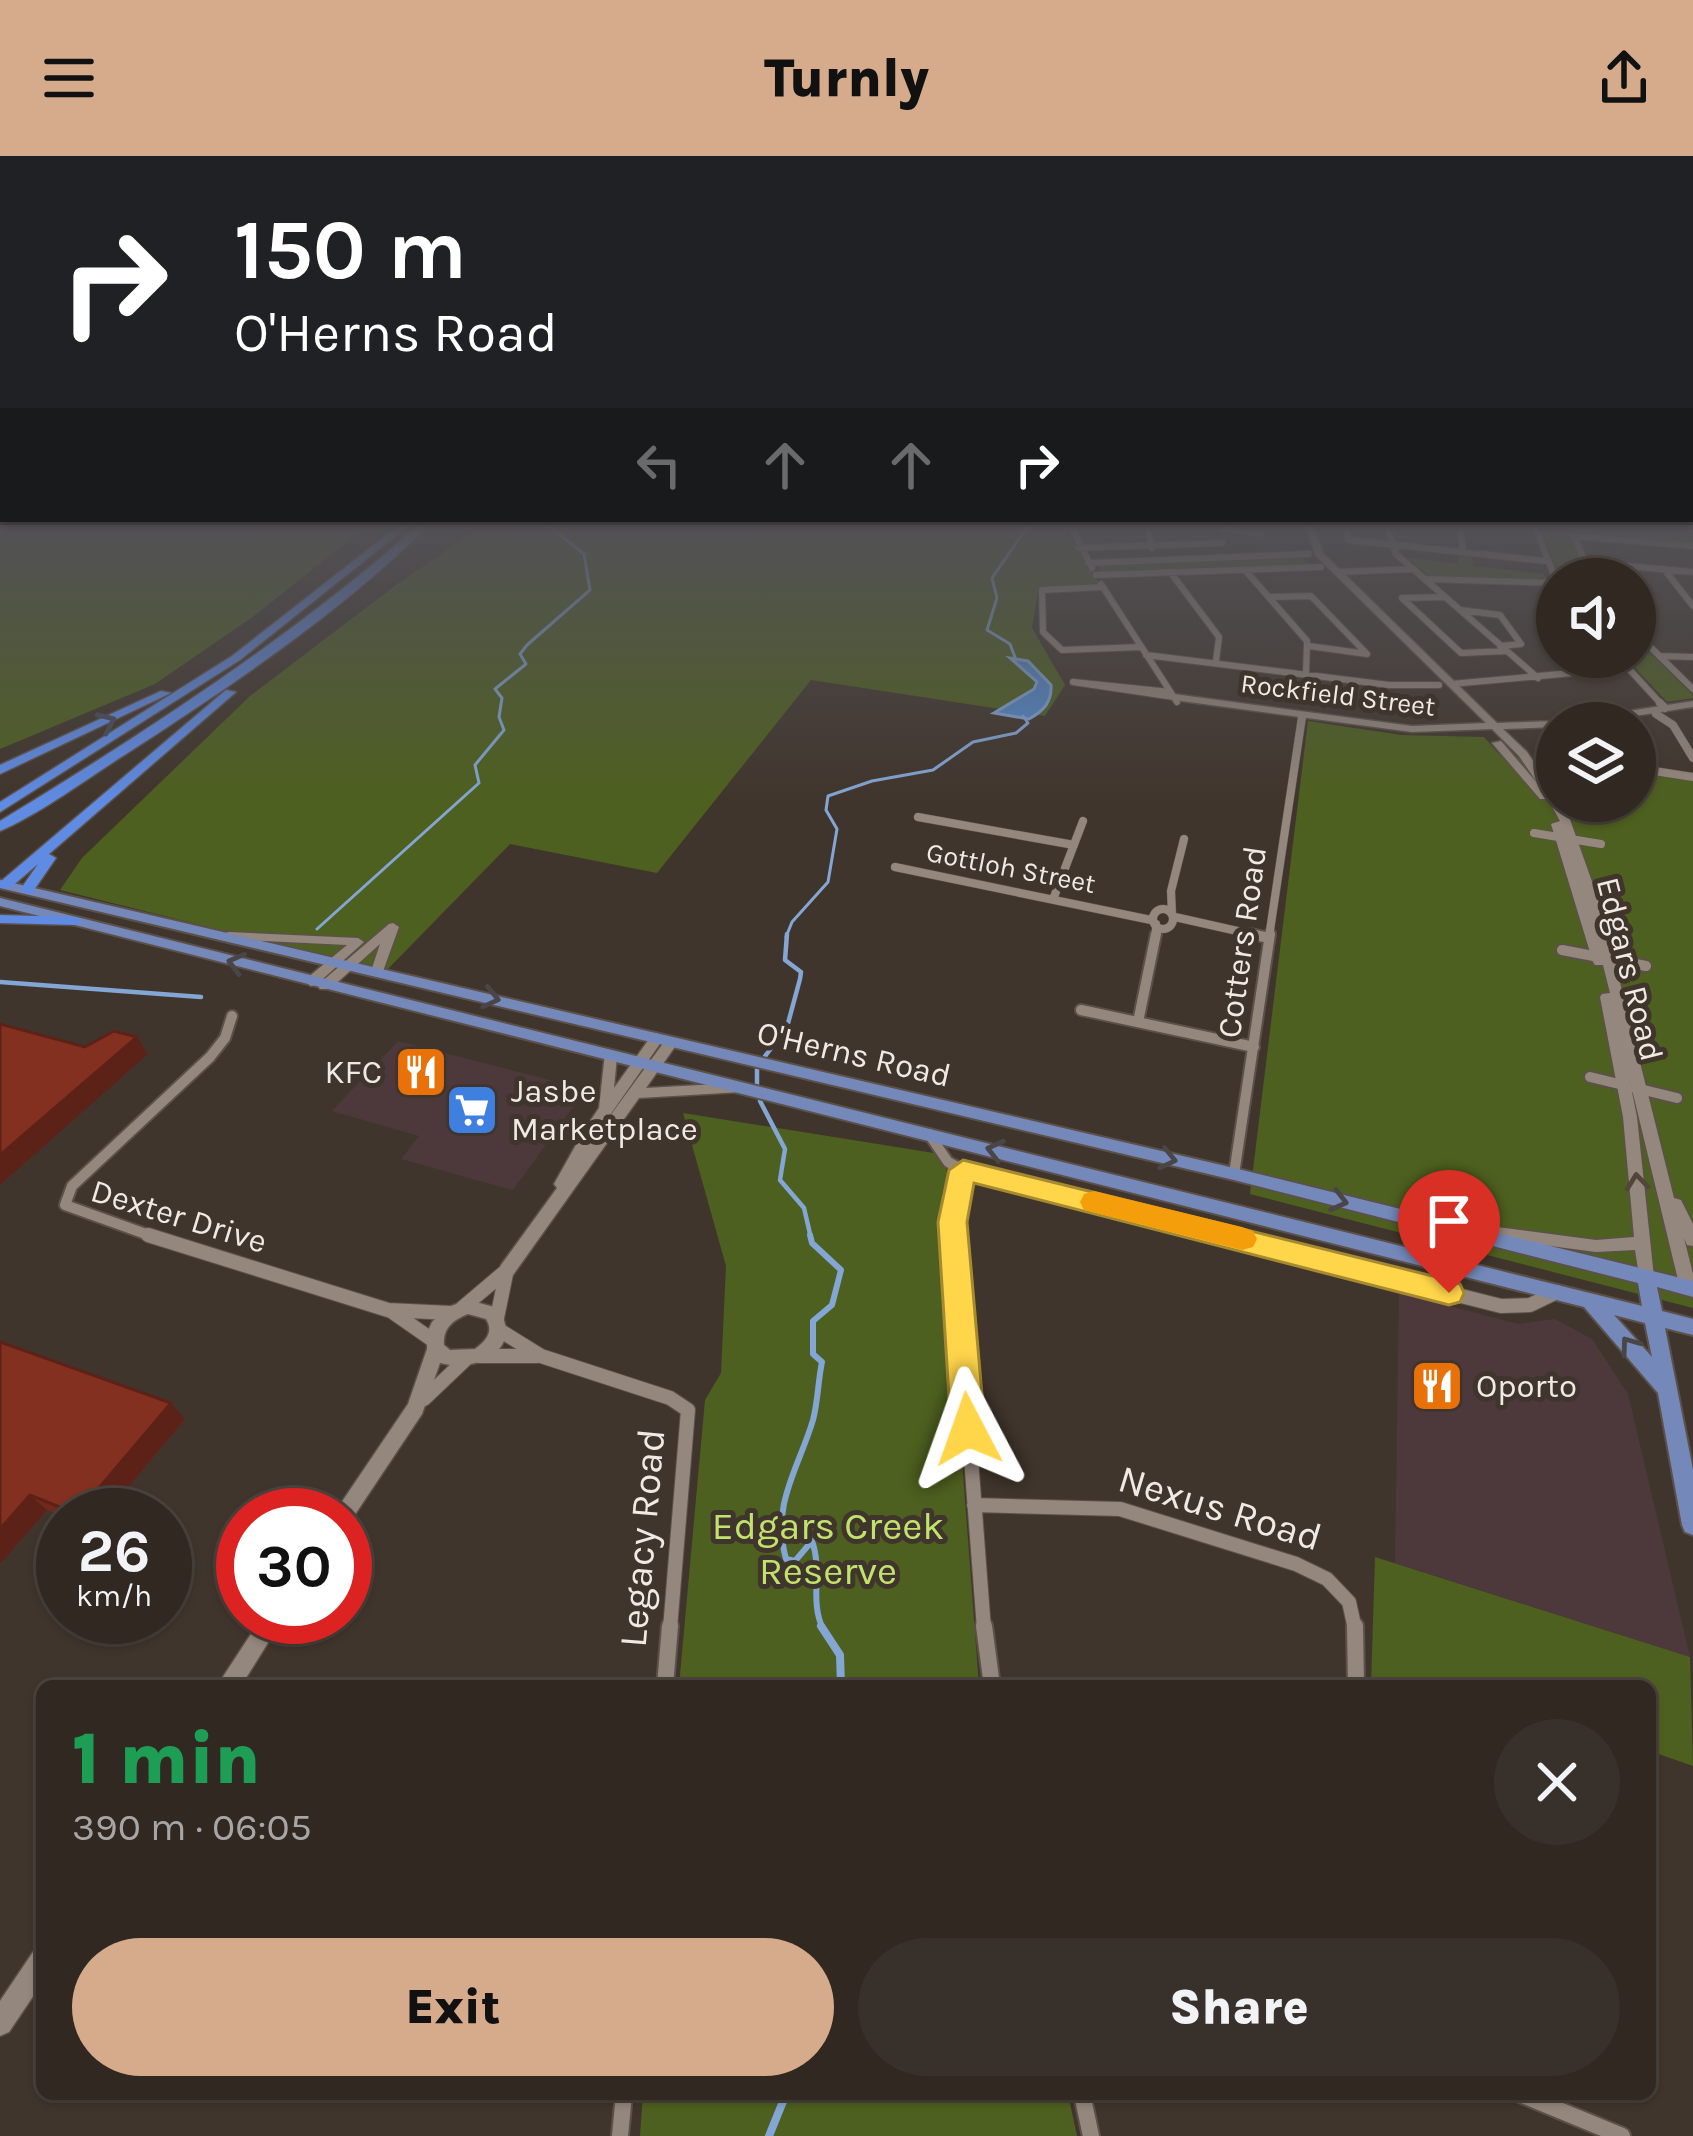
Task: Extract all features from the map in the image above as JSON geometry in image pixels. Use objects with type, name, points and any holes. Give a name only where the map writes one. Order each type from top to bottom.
[{"type":"highway","points":[[0,770],[142,705],[287,618]]},
{"type":"highway","points":[[0,808],[156,712],[290,618]]},
{"type":"highway","points":[[0,826],[166,723],[315,618]]},
{"type":"highway","points":[[2,886],[317,618]]},
{"type":"highway","points":[[27,890],[71,831]]},
{"type":"highway","points":[[0,920],[76,921]]},
{"type":"main road","name":"Edgars Road","points":[[1378,618],[1538,771],[1569,839],[1632,1088],[1690,1288],[1693,1315]]},
{"type":"main road","name":"Rockfield Street","points":[[1174,698],[1398,732],[1536,727]]},
{"type":"main road","points":[[1656,712],[1693,706]]},
{"type":"main road","points":[[1656,712],[1661,711]]},
{"type":"main road","name":"O'Herns Road","points":[[2,886],[1234,1174],[1690,1288]]},
{"type":"main road","name":"O'Herns Road","points":[[0,902],[1693,1327]]},
{"type":"main road","points":[[318,984],[393,927],[377,971]]},
{"type":"main road","points":[[230,937],[358,942],[342,963]]},
{"type":"main road","points":[[547,1213],[604,1114],[664,1039]]},
{"type":"main road","points":[[604,1114],[610,1056]]},
{"type":"main road","points":[[507,1270],[637,1093],[646,1065]]},
{"type":"main road","points":[[637,1093],[739,1088]]},
{"type":"main road","name":"Edgars Road","points":[[1632,1088],[1646,1277],[1693,1526]]},
{"type":"main road","points":[[1662,1181],[1693,1240]]},
{"type":"main road","points":[[1444,1227],[1596,1246],[1643,1243]]},
{"type":"main road","points":[[1589,1300],[1668,1390]]},
{"type":"main road","points":[[361,1488],[416,1408],[438,1326],[455,1311],[477,1307],[498,1324],[493,1344],[472,1358],[447,1358],[435,1345]]},
{"type":"main road","points":[[232,1680],[256,1644]]},
{"type":"main road","points":[[0,2023],[36,1970]]},
{"type":"street","points":[[1037,618],[1041,632],[1062,650],[1144,651],[1389,686],[1546,678]]},
{"type":"street","points":[[1123,618],[1174,698]]},
{"type":"street","points":[[1205,618],[1219,637],[1216,661]]},
{"type":"street","points":[[1286,618],[1309,646],[1366,654]]},
{"type":"street","points":[[1332,618],[1377,665]]},
{"type":"street","points":[[1424,618],[1461,653],[1521,644],[1501,618]]},
{"type":"street","points":[[1469,618],[1538,679]]},
{"type":"street","points":[[1306,674],[1309,646]]},
{"type":"street","points":[[1656,652],[1693,689]]},
{"type":"street","points":[[1660,656],[1693,657]]},
{"type":"street","points":[[1635,678],[1693,758]]},
{"type":"street","name":"Rockfield Street","points":[[1110,687],[1174,698]]},
{"type":"street","name":"Cotters Road","points":[[1234,1174],[1303,716]]},
{"type":"street","points":[[1656,772],[1693,777]]},
{"type":"street","points":[[918,817],[1074,845]]},
{"type":"street","points":[[1054,897],[1083,821]]},
{"type":"street","points":[[1534,833],[1601,844]]},
{"type":"street","points":[[1138,1022],[1156,948],[1172,920],[1171,891],[1184,839]]},
{"type":"street","name":"Gottloh Street","points":[[895,867],[1172,920]]},
{"type":"street","points":[[1156,948],[1154,917],[1171,891]]},
{"type":"street","points":[[1172,920],[1269,938]]},
{"type":"street","points":[[1562,950],[1646,966]]},
{"type":"street","points":[[1081,1010],[1254,1047]]},
{"type":"street","name":"Dexter Drive","points":[[232,1016],[225,1038],[210,1057],[72,1186],[64,1205],[388,1310],[455,1311]]},
{"type":"street","points":[[1590,1078],[1677,1098]]},
{"type":"street","points":[[929,1134],[948,1162],[963,1170],[952,1222],[991,1680]]},
{"type":"street","name":"O'Herns Road","points":[[963,1170],[1501,1306],[1535,1303],[1557,1292]]},
{"type":"street","points":[[455,1311],[507,1270]]},
{"type":"street","points":[[498,1324],[507,1270]]},
{"type":"street","name":"Dexter Drive","points":[[388,1310],[435,1345]]},
{"type":"street","name":"Legacy Road","points":[[498,1324],[541,1356],[670,1398],[688,1410],[666,1680]]},
{"type":"street","name":"Legacy Road","points":[[472,1358],[541,1356]]},
{"type":"street","points":[[416,1408],[472,1358]]},
{"type":"street","name":"Nexus Road","points":[[974,1505],[1120,1509],[1297,1564],[1327,1579],[1349,1602],[1355,1618],[1356,1680]]},
{"type":"street","points":[[620,2136],[623,2100]]},
{"type":"street","points":[[1083,2100],[1091,2136]]},
{"type":"street","points":[[1535,2100],[1622,2136]]},
{"type":"shaded area","points":[[398,1041],[569,1085],[579,1099],[513,1190],[401,1159],[419,1136],[332,1111]]},
{"type":"shaded area","points":[[1399,1293],[1518,1324],[1555,1319],[1592,1339],[1628,1394],[1690,1657],[1395,1563]]},
{"type":"green space","points":[[0,618],[251,618],[155,684],[0,749]]},
{"type":"green space","points":[[352,618],[1034,618],[1032,628],[1065,685],[1045,716],[811,680],[657,873],[510,844],[386,971],[60,890],[82,858],[250,696]]},
{"type":"green space","points":[[1656,659],[1693,695],[1667,702],[1645,678],[1656,678]]},
{"type":"green space","points":[[1308,721],[1401,735],[1484,737],[1499,754],[1536,759],[1536,822],[1656,822],[1656,775],[1693,780],[1693,1308],[1250,1194]]},
{"type":"green space","name":"Edgars Creek Reserve","points":[[683,1113],[940,1154],[948,1174],[942,1194],[979,1680],[680,1680],[705,1400],[721,1373],[726,1266]]},
{"type":"green space","points":[[1375,1557],[1690,1657],[1693,1766],[1656,1753],[1656,1680],[1371,1680]]},
{"type":"green space","points":[[643,2100],[1069,2100],[1077,2136],[640,2136]]},
{"type":"water","points":[[1010,658],[1028,661],[1051,685],[1046,706],[1029,719],[994,713],[1034,689],[1037,682]]},
{"type":"building","points":[[0,1024],[85,1047],[114,1031],[137,1037],[0,1155]]},
{"type":"building","points":[[0,1342],[171,1403],[99,1488],[36,1488],[36,1497],[30,1495],[0,1529]]},
{"type":"waterway","points":[[317,929],[479,783],[475,765],[504,730],[499,717],[502,698],[495,689],[526,664],[520,654],[557,618]]},
{"type":"waterway","points":[[991,618],[987,630],[1010,644],[1016,660]]},
{"type":"waterway","points":[[787,935],[792,922],[828,882],[837,829],[826,810],[828,796],[872,781],[933,770],[973,742],[1016,733],[1028,723],[1023,716]]},
{"type":"waterway","points":[[757,1086],[757,1067],[787,1027],[800,979],[801,972],[785,960],[787,935]]},
{"type":"waterway","points":[[0,982],[201,997]]},
{"type":"waterway","points":[[760,1101],[785,1149],[780,1180],[804,1208],[811,1238]]},
{"type":"waterway","points":[[810,1235],[812,1243],[841,1270],[832,1305],[813,1321],[813,1354],[822,1362],[817,1398],[784,1504],[782,1539],[786,1559],[795,1561],[812,1541],[823,1629]]},
{"type":"waterway","points":[[821,1626],[840,1655],[841,1680]]},
{"type":"waterway","points":[[769,2136],[784,2100]]},
{"type":"slow traffic","points":[[1094,1202],[1242,1239]]},
{"type":"place","name":"KFC","points":[[421,1072]]},
{"type":"place","name":"Jasbe Marketplace","points":[[472,1110]]},
{"type":"place","name":"Oporto","points":[[1437,1386]]},
{"type":"route","points":[[968,1429],[952,1222],[963,1170],[1449,1293]]}]
